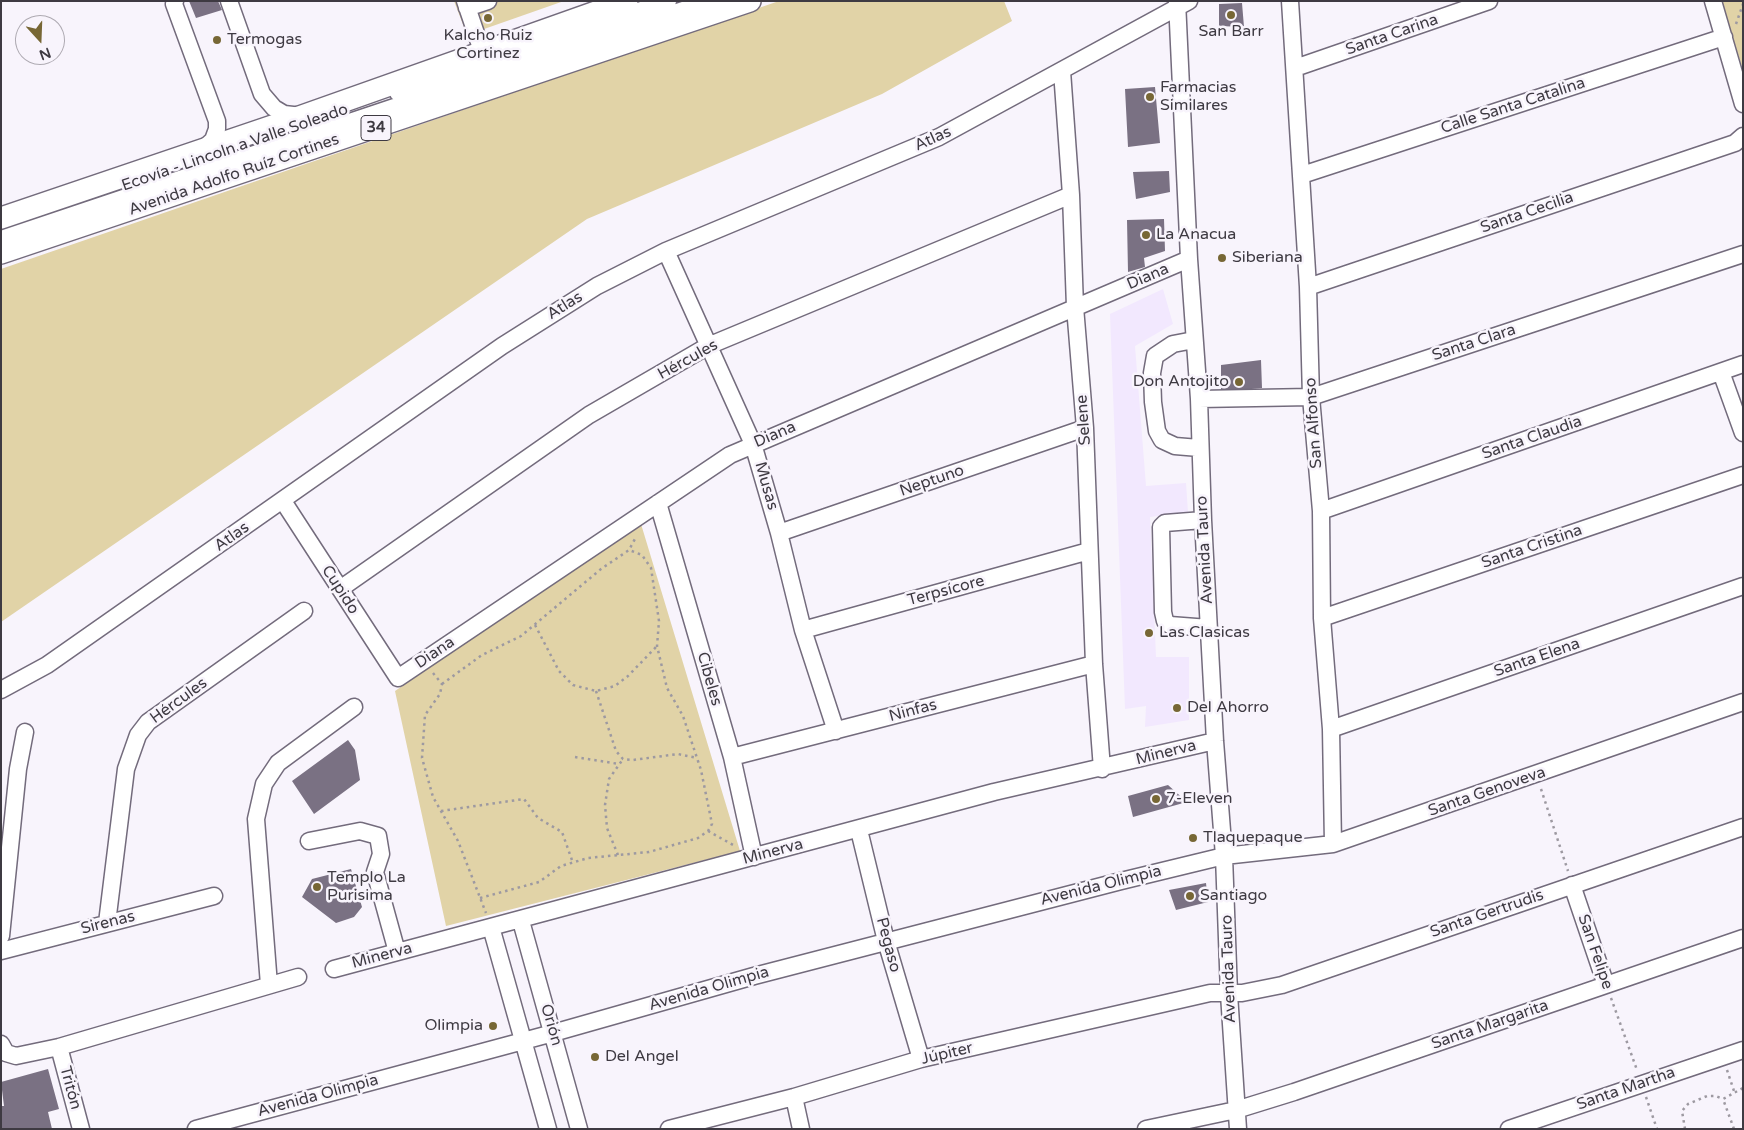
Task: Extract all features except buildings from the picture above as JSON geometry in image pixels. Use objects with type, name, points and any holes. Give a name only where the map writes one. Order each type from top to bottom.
[{"type":"main road","name":"Avenida Adolfo Ruíz Cortines","points":[[1,218],[302,116],[627,1]]},
{"type":"main road","name":"Avenida Adolfo Ruíz Cortines","points":[[1,253],[712,5],[750,1]]},
{"type":"street","points":[[229,1],[262,94],[274,108],[284,114],[302,116]]},
{"type":"street","points":[[482,51],[466,5],[488,1]]},
{"type":"street","name":"Ecovía - Lincoln a Valle Soleado","points":[[1,228],[668,1]]},
{"type":"street","name":"San Alfonso","points":[[1290,1],[1308,287],[1311,396],[1321,511],[1322,618],[1331,729],[1334,844]]},
{"type":"street","name":"Santa Carina","points":[[1295,68],[1489,1]]},
{"type":"street","points":[[1713,1],[1729,32],[1743,104]]},
{"type":"street","points":[[174,2],[217,121],[217,129],[213,140],[200,151]]},
{"type":"street","name":"Atlas","points":[[1,690],[47,666],[283,502],[502,346],[556,310],[597,286],[666,251],[939,137],[1062,71],[1181,3]]},
{"type":"street","name":"Avenida Tauro","points":[[1181,3],[1189,259],[1199,399],[1199,448],[1215,741],[1224,856],[1229,994],[1238,1129]]},
{"type":"street","points":[[1,240],[712,5]]},
{"type":"street","name":"Calle Santa Catalina","points":[[1302,175],[1729,32]]},
{"type":"street","name":"Selene","points":[[1062,71],[1085,428],[1094,664],[1102,769]]},
{"type":"street","name":"Santa Cecilia","points":[[1308,287],[1735,143],[1743,136]]},
{"type":"street","name":"Hércules","points":[[340,589],[589,416],[708,346],[1071,195]]},
{"type":"street","name":"Musas","points":[[666,251],[753,444],[779,533],[803,630],[836,731]]},
{"type":"street","name":"Santa Clara","points":[[1199,399],[1311,396],[1743,254]]},
{"type":"street","name":"Diana","points":[[398,678],[730,455],[1189,259]]},
{"type":"street","points":[[1194,340],[1173,344],[1155,356],[1152,373],[1153,402],[1157,431],[1162,440],[1175,446],[1199,448]]},
{"type":"street","name":"Santa Claudia","points":[[1321,511],[1743,364]]},
{"type":"street","points":[[1721,372],[1743,433]]},
{"type":"street","name":"Neptuno","points":[[779,533],[1085,428]]},
{"type":"street","name":"Santa Cristina","points":[[1322,618],[1743,475]]},
{"type":"street","name":"Cupido","points":[[283,502],[398,678]]},
{"type":"street","name":"Cibeles","points":[[658,503],[732,757],[754,857]]},
{"type":"street","points":[[1203,520],[1165,523],[1161,527],[1163,612],[1165,621],[1170,625],[1209,628]]},
{"type":"street","name":"Terpsícore","points":[[803,630],[1089,551]]},
{"type":"street","name":"Santa Elena","points":[[1331,729],[1743,586]]},
{"type":"street","name":"Hércules","points":[[107,923],[126,769],[138,735],[148,722],[304,611]]},
{"type":"street","name":"Ninfas","points":[[732,757],[1094,664]]},
{"type":"street","name":"Santa Genoveva","points":[[1224,856],[1334,844],[1743,702]]},
{"type":"street","points":[[269,984],[256,819],[264,784],[278,764],[354,707]]},
{"type":"street","points":[[1,936],[18,769],[25,732]]},
{"type":"street","name":"Minerva","points":[[334,969],[859,830],[994,792],[1102,769],[1215,741]]},
{"type":"street","name":"Santa Gertrudis","points":[[1229,994],[1261,991],[1282,985],[1743,827]]},
{"type":"street","name":"Pegaso","points":[[859,830],[886,941],[921,1059]]},
{"type":"street","points":[[310,841],[360,831],[378,836],[381,854],[375,872],[397,952]]},
{"type":"street","name":"Avenida Olimpia","points":[[196,1129],[886,941],[1224,856]]},
{"type":"street","name":"San Felipe","points":[[1572,885],[1606,985]]},
{"type":"street","name":"Sirenas","points":[[1,951],[214,896]]},
{"type":"street","name":"Orión","points":[[521,920],[579,1129]]},
{"type":"street","name":"Orión","points":[[492,927],[548,1129]]},
{"type":"street","name":"Santa Margarita","points":[[1146,1129],[1236,1110],[1743,938]]},
{"type":"street","points":[[4,1048],[16,1056],[59,1047],[298,977]]},
{"type":"street","name":"Júpiter","points":[[669,1129],[794,1097],[921,1059],[1210,994],[1229,994]]},
{"type":"street","name":"Tritón","points":[[59,1047],[81,1129]]},
{"type":"street","name":"Santa Martha","points":[[1509,1129],[1743,1050]]},
{"type":"street","points":[[794,1097],[801,1129]]},
{"type":"path","points":[[1729,32],[1743,4]]},
{"type":"path","points":[[442,684],[482,655],[521,636],[600,569],[629,550],[637,534]]},
{"type":"path","points":[[480,898],[539,882],[561,866],[588,858],[649,852],[674,846],[698,838],[708,831],[712,824],[697,758],[682,716],[667,688],[657,646],[659,621],[651,568],[642,555],[629,550]]},
{"type":"path","points":[[535,625],[559,671],[573,685],[596,691],[615,686],[628,676],[657,646]]},
{"type":"path","points":[[421,662],[440,678],[442,684],[440,694],[426,715],[422,758],[433,797],[458,841],[492,927]]},
{"type":"path","points":[[596,691],[616,751],[622,759],[633,760],[678,754],[697,758]]},
{"type":"path","points":[[576,757],[619,764]]},
{"type":"path","points":[[618,856],[607,828],[605,805],[610,779],[622,759]]},
{"type":"path","points":[[1537,775],[1572,885]]},
{"type":"path","points":[[441,811],[524,799],[538,818],[562,832],[573,863]]},
{"type":"path","points":[[708,831],[754,857]]},
{"type":"path","name":"San Felipe","points":[[1606,985],[1657,1129]]},
{"type":"path","points":[[1722,1057],[1734,1091]]},
{"type":"path","points":[[1723,1099],[1734,1091],[1743,1088]]},
{"type":"path","points":[[1685,1129],[1682,1111],[1688,1104],[1707,1096],[1716,1096],[1723,1099],[1734,1129]]},
{"type":"shaded area","name":"Kalcho Ruiz Cortinez","points":[[454,1],[564,1],[467,35]]},
{"type":"shaded area","points":[[779,1],[1004,1],[1012,21],[882,94],[587,219],[1,622],[1,269]]},
{"type":"shaded area","points":[[1721,1],[1743,1],[1743,70]]},
{"type":"shaded area","points":[[1163,289],[1173,324],[1135,346],[1146,486],[1186,483],[1188,512],[1150,517],[1156,657],[1189,657],[1189,720],[1145,727],[1146,706],[1125,709],[1110,314]]},
{"type":"shaded area","points":[[641,524],[740,851],[446,926],[395,691]]},
{"type":"place","name":"San Barr","points":[[1231,15]]},
{"type":"place","name":"Kalcho Ruiz Cortinez","points":[[488,18]]},
{"type":"place","name":"Termogas","points":[[217,40]]},
{"type":"place","name":"Farmacias Similares","points":[[1150,97]]},
{"type":"place","name":"La Anacua","points":[[1146,235]]},
{"type":"place","name":"Siberiana","points":[[1222,258]]},
{"type":"place","name":"Don Antojito","points":[[1239,382]]},
{"type":"place","name":"Las Clasicas","points":[[1149,633]]},
{"type":"place","name":"Del Ahorro","points":[[1177,708]]},
{"type":"place","name":"7-Eleven","points":[[1156,799]]},
{"type":"place","name":"Tlaquepaque","points":[[1193,838]]},
{"type":"place","name":"Templo La Purisima","points":[[317,887]]},
{"type":"place","name":"Santiago","points":[[1190,896]]},
{"type":"place","name":"Olimpia","points":[[493,1026]]},
{"type":"place","name":"Del Angel","points":[[595,1057]]}]
